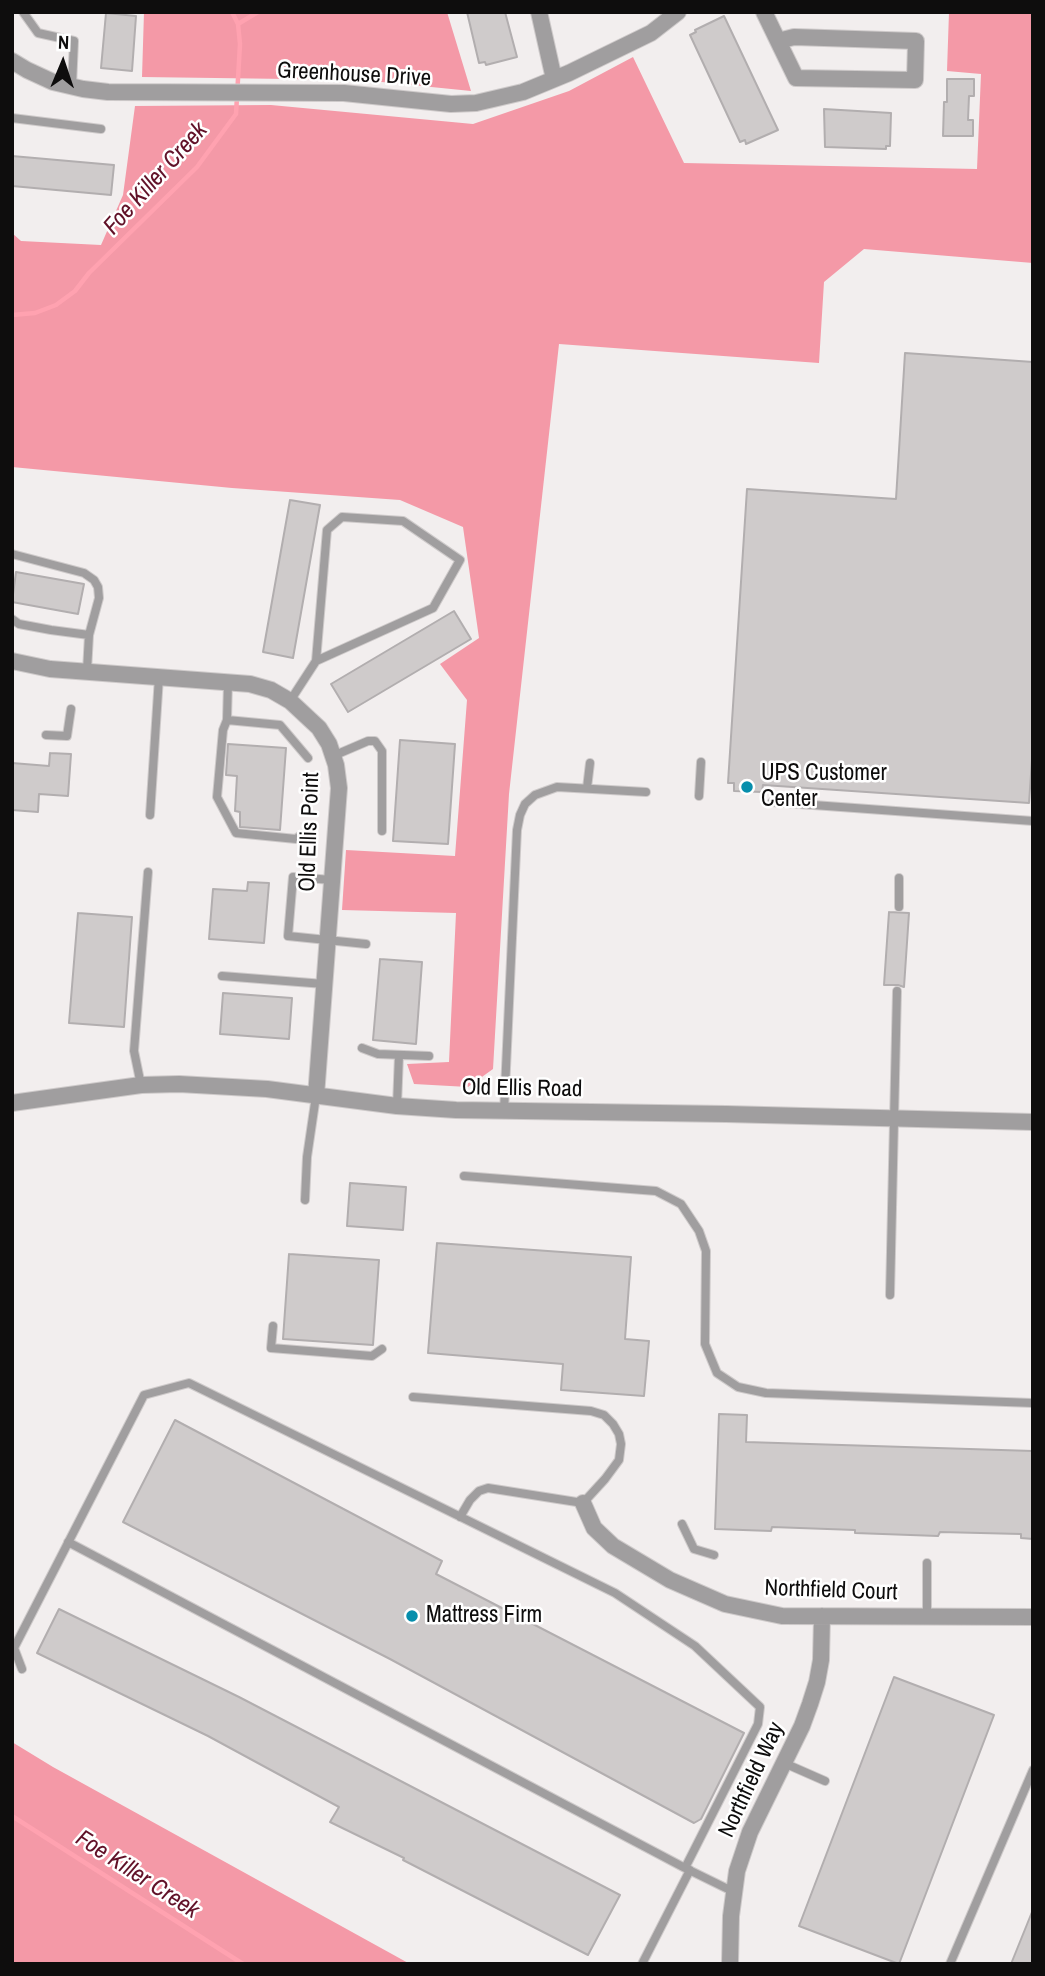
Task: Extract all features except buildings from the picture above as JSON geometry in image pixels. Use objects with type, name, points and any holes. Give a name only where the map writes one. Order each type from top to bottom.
[{"type":"street","points":[[539,12],[554,79]]},
{"type":"street","name":"Greenhouse Drive","points":[[12,61],[44,78],[108,92],[344,93],[463,104],[499,99],[554,79],[651,33],[678,12]]},
{"type":"street","points":[[764,12],[778,41],[796,78],[915,79],[916,41],[794,37],[778,41]]},
{"type":"street","name":"Old Ellis Point","points":[[12,661],[50,668],[261,687],[290,701],[319,728],[333,756],[339,788],[316,1096]]},
{"type":"street","name":"Old Ellis Road","points":[[12,1103],[141,1085],[215,1085],[397,1106],[503,1112],[894,1117],[1033,1122]]},
{"type":"street","name":"Northfield Court","points":[[583,1503],[594,1528],[613,1546],[688,1589],[725,1604],[755,1612],[782,1616],[1033,1617]]},
{"type":"street","name":"Northfield Way","points":[[730,1964],[737,1871],[746,1841],[802,1726],[817,1682],[821,1661],[822,1616]]},
{"type":"lane","points":[[23,12],[38,33],[74,41],[72,86]]},
{"type":"lane","points":[[12,118],[101,130]]},
{"type":"lane","points":[[290,701],[316,661],[327,530],[342,517],[403,521],[460,560],[433,608],[316,661]]},
{"type":"lane","points":[[12,554],[84,573],[94,580],[99,598],[89,635],[87,671]]},
{"type":"lane","points":[[12,619],[19,624],[89,635]]},
{"type":"lane","points":[[150,814],[159,677]]},
{"type":"lane","points":[[228,682],[227,720],[223,730],[217,797],[236,834],[296,839],[301,835]]},
{"type":"lane","points":[[46,735],[67,736],[71,709]]},
{"type":"lane","points":[[227,720],[280,725],[308,758]]},
{"type":"lane","points":[[333,756],[368,741],[375,741],[382,751],[382,831]]},
{"type":"lane","points":[[699,796],[701,762]]},
{"type":"lane","points":[[587,788],[590,763]]},
{"type":"lane","points":[[503,1112],[517,830],[520,815],[526,804],[544,790],[557,787],[646,792]]},
{"type":"lane","points":[[772,802],[1033,821]]},
{"type":"lane","points":[[141,1085],[134,1051],[148,873]]},
{"type":"lane","points":[[332,880],[293,877],[288,936],[366,944]]},
{"type":"lane","points":[[898,907],[899,878]]},
{"type":"lane","points":[[222,976],[324,984]]},
{"type":"lane","points":[[890,1295],[897,991]]},
{"type":"lane","points":[[362,1048],[378,1054],[429,1056]]},
{"type":"lane","points":[[397,1106],[399,1055]]},
{"type":"lane","points":[[305,1200],[307,1157],[316,1096]]},
{"type":"lane","points":[[464,1176],[656,1191],[681,1204],[699,1231],[706,1251],[705,1344],[717,1373],[738,1387],[766,1393],[1033,1403]]},
{"type":"lane","points":[[273,1326],[271,1348],[372,1356],[382,1349]]},
{"type":"lane","points":[[22,1669],[14,1648],[145,1395],[189,1383],[615,1594],[695,1646],[760,1707],[758,1724],[642,1964]]},
{"type":"lane","points":[[413,1397],[592,1411],[604,1415],[619,1434],[619,1460],[583,1503],[488,1488],[479,1491],[470,1500],[460,1517]]},
{"type":"lane","points":[[682,1524],[694,1549],[714,1555]]},
{"type":"lane","points":[[68,1542],[734,1892]]},
{"type":"lane","points":[[927,1563],[927,1617]]},
{"type":"lane","points":[[784,1763],[825,1781]]},
{"type":"lane","points":[[950,1964],[1033,1770]]},
{"type":"shaded area","points":[[144,12],[447,12],[471,91],[362,80],[142,77]]},
{"type":"shaded area","points":[[949,12],[1033,12],[1033,263],[864,249],[824,282],[819,363],[559,344],[509,794],[493,1069],[468,1087],[414,1084],[407,1064],[449,1062],[456,913],[342,910],[346,850],[455,856],[467,700],[440,664],[479,638],[463,527],[400,500],[232,488],[12,467],[12,233],[21,241],[101,245],[123,195],[135,106],[271,105],[473,124],[569,91],[633,57],[684,163],[977,169],[981,74],[947,71]]},
{"type":"shaded area","points":[[12,1742],[53,1767],[410,1964],[12,1964]]},
{"type":"waterway","name":"Foe Killer Creek","points":[[12,315],[35,313],[56,305],[75,291],[89,273],[197,167],[236,114],[240,44],[238,24],[232,12]]},
{"type":"waterway","points":[[238,24],[258,12]]},
{"type":"waterway","name":"Foe Killer Creek","points":[[12,1816],[243,1964]]},
{"type":"place","name":"UPS Customer Center","points":[[747,787]]},
{"type":"place","name":"Mattress Firm","points":[[412,1616]]}]
